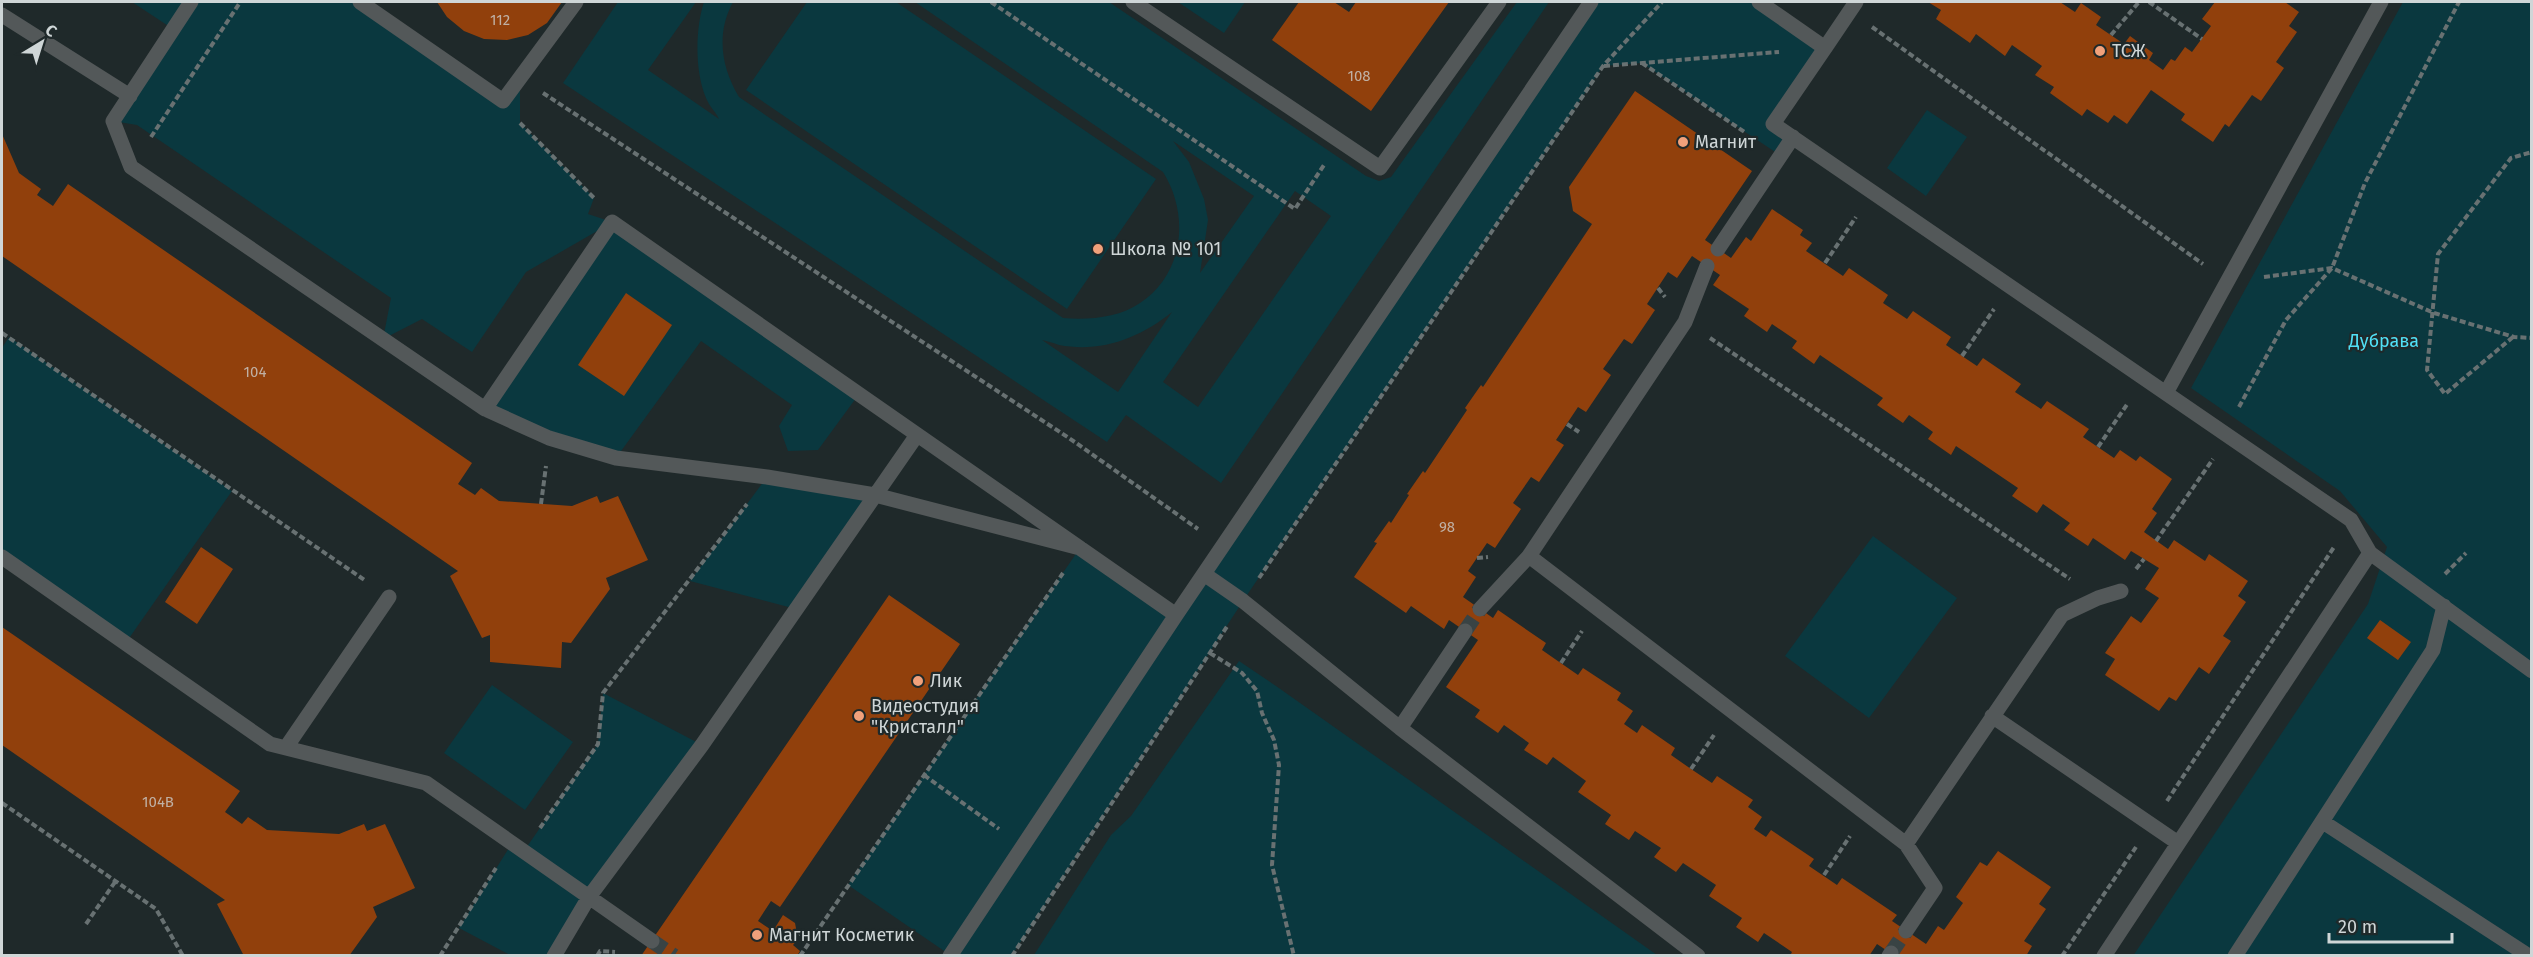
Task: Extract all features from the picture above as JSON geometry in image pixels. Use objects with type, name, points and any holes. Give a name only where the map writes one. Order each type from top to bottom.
[{"type":"street","points":[[191,2],[113,121],[131,167],[485,409],[549,438],[616,458],[768,477],[875,495],[1080,548]]},
{"type":"street","points":[[360,2],[503,100],[576,2]]},
{"type":"street","points":[[1133,2],[1380,168],[1499,2]]},
{"type":"street","points":[[950,956],[1176,615],[1591,2]]},
{"type":"street","points":[[1759,2],[1825,48]]},
{"type":"street","points":[[2166,393],[2381,2]]},
{"type":"street","points":[[1853,6],[1773,124],[2351,520],[2370,553],[2532,671]]},
{"type":"street","points":[[2,15],[130,96]]},
{"type":"street","points":[[1718,249],[1793,137]]},
{"type":"street","points":[[485,409],[612,222],[1176,615]]},
{"type":"street","points":[[1480,609],[1529,556],[1685,322],[1707,266]]},
{"type":"street","points":[[554,956],[589,897],[702,745],[916,435]]},
{"type":"street","points":[[2104,956],[2370,553]]},
{"type":"street","points":[[1529,556],[1906,844],[1935,888],[1906,931]]},
{"type":"street","points":[[2,557],[270,744],[286,746],[426,783],[652,941]]},
{"type":"street","points":[[1204,574],[1243,602],[1400,728],[1698,956]]},
{"type":"street","points":[[1906,844],[2062,615],[2098,598],[2121,591]]},
{"type":"street","points":[[286,746],[389,597]]},
{"type":"street","points":[[2235,956],[2433,650],[2444,606]]},
{"type":"street","points":[[1400,728],[1465,631]]},
{"type":"street","points":[[1992,716],[2178,843]]},
{"type":"street","points":[[2323,822],[2529,956]]},
{"type":"path","points":[[991,2],[1295,209],[1340,141]]},
{"type":"path","points":[[1012,956],[1243,602],[1603,66],[1662,2]]},
{"type":"path","points":[[2111,35],[2139,2]]},
{"type":"path","points":[[2149,2],[2202,39]]},
{"type":"path","points":[[2156,541],[2228,436],[2240,402],[2286,320],[2332,268],[2365,183],[2459,2]]},
{"type":"path","points":[[131,167],[239,4]]},
{"type":"path","points":[[1853,6],[2227,282],[2332,268],[2434,313],[2514,337],[2532,338]]},
{"type":"path","points":[[1603,66],[1825,48]]},
{"type":"path","points":[[1642,63],[1781,156]]},
{"type":"path","points":[[520,78],[520,123],[594,198],[588,214],[612,222]]},
{"type":"path","points":[[520,78],[1069,438],[1223,547]]},
{"type":"path","points":[[2514,337],[2445,394],[2427,370],[2438,254],[2511,158],[2532,152]]},
{"type":"path","points":[[1825,263],[1873,193]]},
{"type":"path","points":[[1962,356],[2009,286]]},
{"type":"path","points":[[1685,322],[2098,598]]},
{"type":"path","points":[[2,333],[389,597]]},
{"type":"path","points":[[2098,447],[2145,379]]},
{"type":"path","points":[[541,504],[549,438]]},
{"type":"path","points":[[440,956],[518,847],[598,744],[603,693],[768,477]]},
{"type":"path","points":[[2062,956],[2151,825],[2351,520]]},
{"type":"path","points":[[800,956],[1080,548]]},
{"type":"path","points":[[1561,663],[1598,609]]},
{"type":"path","points":[[1210,652],[1242,673],[1257,691],[1262,713],[1274,740],[1279,765],[1272,865],[1294,956]]},
{"type":"path","points":[[1691,769],[1731,710]]},
{"type":"path","points":[[924,775],[1024,847]]},
{"type":"path","points":[[2,803],[156,909],[183,956]]},
{"type":"path","points":[[1824,875],[1865,813]]},
{"type":"path","points":[[86,924],[115,882]]},
{"type":"path","points":[[796,931],[810,940]]},
{"type":"green space","points":[[132,2],[360,2],[503,100],[520,78],[520,123],[594,198],[588,214],[612,222],[859,394],[818,450],[788,451],[779,426],[792,405],[701,341],[616,458],[485,409],[611,223],[526,272],[472,352],[422,319],[383,339],[391,298],[137,125],[113,121],[173,29]]},
{"type":"green space","points":[[618,2],[696,2],[648,70],[719,119],[704,93],[698,67],[699,26],[704,2],[733,2],[724,26],[723,50],[728,74],[739,97],[1063,318],[1083,319],[1113,315],[1132,308],[1155,291],[1166,276],[1174,260],[1179,225],[1172,189],[1163,172],[915,2],[1109,2],[1366,176],[1379,181],[1391,177],[1517,2],[1549,2],[1221,483],[1126,415],[1107,442],[563,83]],"holes":[[[1173,141],[1254,196],[1200,273],[1208,220],[1204,199],[1189,162]],[[1295,191],[1331,216],[1198,407],[1163,382]],[[1172,312],[1118,392],[1042,340],[1075,347],[1105,345],[1133,336]]]},
{"type":"green space","points":[[807,2],[896,2],[1156,179],[1067,309],[746,90]]},
{"type":"green space","points":[[1178,2],[1245,2],[1224,33]]},
{"type":"green space","points":[[1591,2],[1759,2],[1825,48],[1773,124],[1793,137],[1781,156],[1642,63],[1603,66],[1243,601],[1012,955],[950,955],[848,885],[1080,548],[1176,615]]},
{"type":"green space","name":"Дубрава","points":[[2403,2],[2531,2],[2531,955],[2133,956],[2368,604],[2387,547],[2340,491],[2191,388]]},
{"type":"green space","points":[[1927,110],[1967,137],[1926,196],[1887,168]]},
{"type":"green space","points":[[9,337],[232,491],[125,644],[2,557],[2,348]]},
{"type":"green space","points":[[767,477],[875,495],[796,609],[690,581]]},
{"type":"green space","points":[[1873,536],[1957,598],[1869,718],[1785,656]]},
{"type":"green space","points":[[1239,661],[1657,955],[1034,955],[1111,835],[1131,816]]},
{"type":"green space","points":[[492,685],[573,742],[525,810],[444,753]]},
{"type":"green space","points":[[603,693],[702,745],[554,955],[510,955],[459,928],[512,843],[524,851],[598,744]]},
{"type":"building","points":[[437,2],[562,2],[547,23],[528,35],[507,40],[484,39],[464,31],[447,17]]},
{"type":"building","points":[[1299,2],[1334,2],[1349,12],[1356,2],[1449,2],[1371,111],[1272,40]]},
{"type":"building","points":[[1928,2],[2060,2],[2075,12],[2081,3],[2101,17],[2096,25],[2124,44],[2130,36],[2153,53],[2149,60],[2163,70],[2171,59],[2175,61],[2185,47],[2192,52],[2211,26],[2202,19],[2215,2],[2285,2],[2299,12],[2289,26],[2297,32],[2276,62],[2284,68],[2261,101],[2252,95],[2229,127],[2225,124],[2213,142],[2181,120],[2185,114],[2151,90],[2127,124],[2114,115],[2108,123],[2087,109],[2082,116],[2050,93],[2054,87],[2035,75],[2042,66],[2012,45],[2005,56],[1976,34],[1970,43],[1936,19],[1941,10]]},
{"type":"building","points":[[1635,91],[1752,171],[1705,240],[1731,258],[1746,237],[1751,241],[1772,209],[1803,230],[1800,235],[1812,243],[1806,251],[1843,276],[1849,268],[1888,295],[1883,303],[1907,319],[1913,311],[1951,337],[1946,345],[1962,356],[1977,366],[1983,358],[2021,384],[2015,392],[2041,409],[2047,401],[2089,429],[2083,437],[2114,458],[2120,450],[2136,461],[2140,456],[2172,479],[2152,509],[2157,513],[2144,532],[2168,549],[2174,540],[2205,561],[2209,554],[2248,581],[2238,596],[2246,602],[2223,636],[2231,641],[2209,674],[2199,667],[2176,701],[2169,697],[2159,711],[2105,675],[2115,659],[2105,653],[2131,616],[2141,623],[2159,598],[2145,589],[2159,568],[2131,551],[2125,560],[2093,538],[2088,546],[2064,530],[2070,523],[2043,504],[2037,513],[2012,496],[2018,488],[1956,446],[1951,455],[1928,439],[1933,432],[1909,415],[1903,423],[1877,405],[1883,398],[1820,355],[1814,364],[1792,348],[1797,341],[1772,324],[1767,332],[1744,316],[1749,309],[1713,285],[1720,275],[1692,256],[1677,278],[1668,272],[1647,304],[1655,310],[1632,344],[1624,339],[1603,369],[1611,375],[1586,412],[1578,407],[1556,440],[1564,445],[1539,482],[1531,477],[1513,503],[1521,509],[1495,548],[1487,543],[1468,571],[1476,577],[1463,597],[1493,618],[1498,610],[1546,643],[1542,650],[1578,675],[1583,668],[1621,693],[1617,700],[1633,711],[1624,724],[1637,733],[1642,725],[1675,748],[1671,755],[1691,769],[1712,783],[1717,776],[1753,800],[1748,807],[1762,817],[1754,829],[1766,837],[1771,830],[1814,859],[1809,866],[1837,885],[1842,878],[1897,915],[1892,921],[1926,944],[1938,926],[1944,930],[1963,903],[1956,897],[1980,862],[1987,866],[1998,851],[2051,887],[2039,904],[2046,909],[2024,941],[2032,946],[2026,956],[1895,956],[1877,944],[1869,956],[1790,956],[1792,952],[1764,933],[1758,942],[1736,927],[1742,918],[1709,896],[1716,885],[1683,863],[1676,872],[1654,857],[1661,848],[1635,831],[1629,840],[1605,824],[1611,815],[1578,792],[1586,781],[1553,757],[1547,765],[1524,750],[1529,743],[1504,725],[1498,733],[1475,717],[1480,710],[1446,687],[1478,640],[1449,620],[1444,629],[1411,606],[1406,613],[1354,577],[1377,543],[1374,542],[1389,521],[1391,523],[1409,495],[1407,494],[1423,471],[1425,473],[1467,410],[1465,408],[1481,385],[1483,387],[1592,224],[1573,211],[1569,187]]},
{"type":"building","points":[[2,134],[19,173],[41,189],[37,195],[53,206],[68,184],[472,463],[458,484],[475,495],[481,488],[499,501],[572,506],[597,496],[600,503],[618,496],[648,560],[606,578],[610,589],[571,643],[562,642],[561,668],[490,662],[490,635],[482,638],[450,576],[458,571],[2,256]]},
{"type":"building","points":[[626,293],[672,325],[624,396],[578,365]]},
{"type":"building","points":[[201,547],[233,569],[197,624],[165,602]]},
{"type":"building","points":[[889,595],[960,644],[780,907],[771,901],[758,921],[773,931],[783,915],[795,923],[798,939],[793,945],[800,951],[797,956],[641,956]]},
{"type":"building","points":[[2380,620],[2411,642],[2398,660],[2367,638]]},
{"type":"building","points":[[2,627],[240,791],[225,812],[242,824],[248,817],[267,830],[339,834],[364,824],[367,831],[385,824],[415,888],[373,907],[377,917],[349,956],[244,956],[217,904],[225,900],[2,745]]},
{"type":"tunnel","points":[[1465,631],[1480,609]]},
{"type":"tunnel","points":[[1891,953],[1906,931]]},
{"type":"tunnel","points":[[652,941],[674,956]]},
{"type":"place","name":"ТСЖ","points":[[2100,51]]},
{"type":"place","name":"Магнит","points":[[1683,142]]},
{"type":"place","name":"Школа № 101","points":[[1098,249]]},
{"type":"place","name":"Лик","points":[[918,681]]},
{"type":"place","name":"Видеостудия \"Кристалл\"","points":[[859,716]]},
{"type":"place","name":"Магнит Косметик","points":[[757,935]]}]
